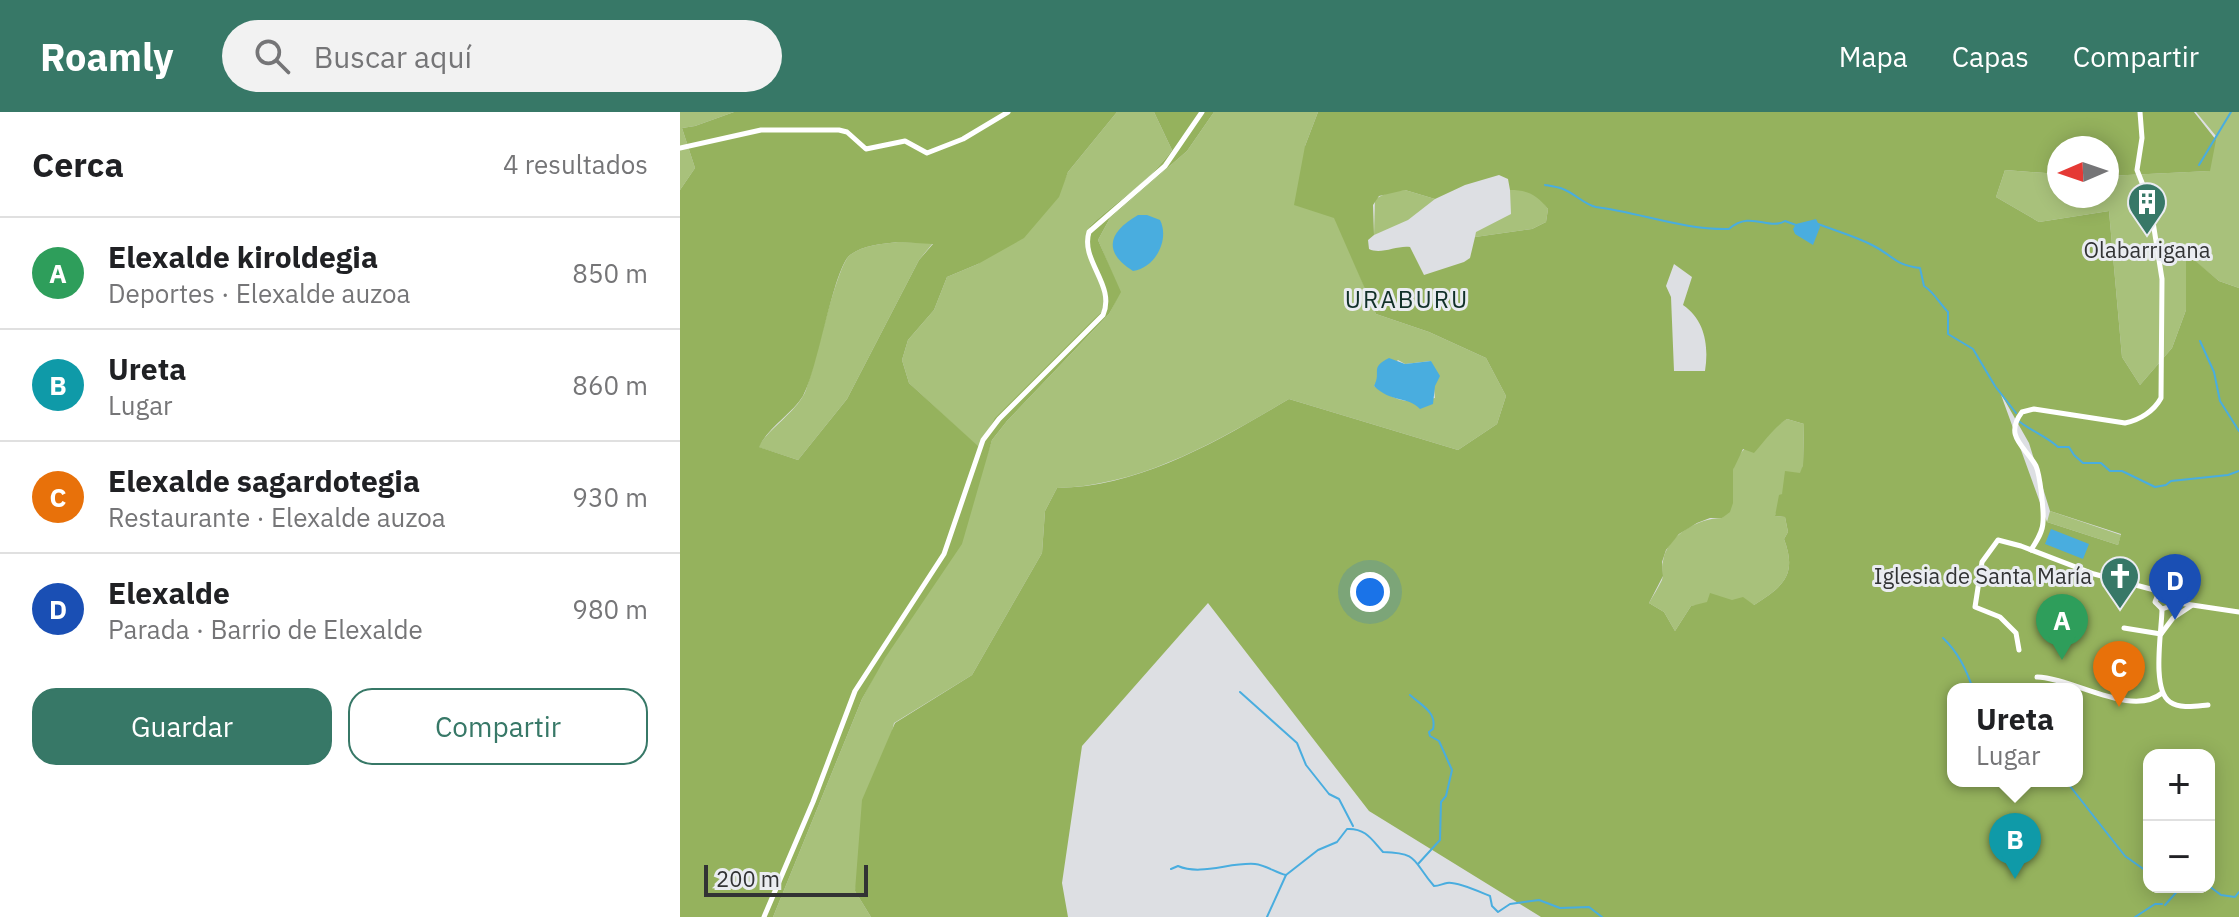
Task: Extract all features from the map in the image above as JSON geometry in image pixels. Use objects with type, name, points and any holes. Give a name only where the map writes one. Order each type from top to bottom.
[{"type":"street","points":[[680,148],[761,130],[832,129],[845,131],[866,149],[905,141],[927,153],[963,139],[1008,112]]},
{"type":"street","points":[[764,917],[813,802],[855,691],[944,554],[988,430],[1103,315],[1107,297],[1089,254],[1086,240],[1089,232],[1165,166],[1202,112]]},
{"type":"street","points":[[2031,550],[2043,522],[2036,466],[2018,444],[2016,435],[2018,417],[2022,412],[2034,409],[2125,423],[2152,410],[2161,398],[2161,271],[2150,203],[2137,170],[2142,138],[2140,112]]},
{"type":"street","points":[[2019,650],[2016,633],[2000,617],[1975,607],[1982,562],[1998,540],[2094,574],[2170,594],[2161,634],[2159,660],[2162,693],[2168,702],[2179,706],[2208,705]]},
{"type":"street","points":[[2162,592],[2155,599],[2155,604],[2192,605],[2239,612]]},
{"type":"street","points":[[2161,634],[2173,618],[2192,605]]},
{"type":"street","points":[[2167,606],[2173,618]]},
{"type":"street","points":[[2124,628],[2161,634]]},
{"type":"street","points":[[2037,677],[2053,677],[2070,683]]},
{"type":"street","points":[[2083,688],[2137,701],[2152,700],[2162,693]]},
{"type":"green space","points":[[680,112],[734,112],[682,128],[695,168],[680,190]]},
{"type":"green space","points":[[734,112],[1117,112],[1068,172],[1059,197],[1024,238],[978,264],[947,277],[934,310],[908,340],[902,360],[909,383],[979,447],[995,418],[1101,312],[1107,299],[1087,250],[1090,226],[1144,181],[1172,150],[1154,112],[1214,112],[1187,151],[1110,218],[1098,240],[1121,292],[1109,314],[992,440],[962,544],[885,658],[862,699],[773,917],[680,917],[680,190],[695,168],[682,128]],"holes":[[[886,243],[933,244],[919,260],[847,399],[798,460],[759,447],[803,396],[838,279],[850,255]]]},
{"type":"green space","points":[[1117,112],[1154,112],[1172,150],[1144,181],[1090,226],[1107,299],[1101,312],[979,448],[909,383],[902,360],[908,340],[934,310],[947,277],[978,264],[1058,195],[1068,172]]},
{"type":"green space","points":[[1214,112],[1318,112],[1305,146],[1376,314],[1429,332],[1486,358],[1506,396],[1497,424],[1458,450],[1289,399],[1207,445],[1149,470],[1119,479],[1057,488],[1045,511],[1042,553],[972,675],[894,723],[855,891],[871,917],[773,917],[862,699],[979,479],[992,440],[1109,314],[1120,292],[1098,240],[1110,218],[1187,151]],"holes":[[[1398,360],[1405,364],[1431,361],[1435,398],[1403,400],[1374,386]]]},
{"type":"green space","points":[[1318,112],[2194,112],[2216,140],[2210,171],[2119,175],[2119,136],[2047,136],[2047,173],[2005,170],[1996,197],[2039,222],[2109,211],[2122,357],[2140,385],[2172,348],[2186,310],[2186,253],[2219,281],[2239,288],[2239,917],[1541,917],[1369,811],[1208,603],[1082,746],[1062,883],[1068,917],[871,917],[855,891],[862,800],[895,723],[972,675],[1042,553],[1045,511],[1057,488],[1119,480],[1178,459],[1289,399],[1458,450],[1497,424],[1506,396],[1486,358],[1429,332],[1376,314],[1334,218],[1294,205],[1305,146]],"holes":[[[1499,175],[1508,179],[1510,190],[1527,192],[1544,204],[1548,209],[1546,222],[1532,229],[1475,237],[1470,258],[1424,275],[1410,247],[1379,251],[1369,249],[1368,240],[1374,235],[1373,205],[1379,196],[1405,190],[1435,199],[1465,185]],[[1674,264],[1692,277],[1683,305],[1696,318],[1704,334],[1705,371],[1674,371],[1671,297],[1666,286]],[[2000,392],[2029,443],[2050,511],[2121,534],[2118,545],[2047,522]],[[1787,419],[1804,424],[1803,465],[1800,473],[1785,471],[1775,516],[1785,517],[1788,532],[1784,539],[1789,562],[1785,579],[1754,605],[1743,597],[1732,600],[1710,593],[1707,602],[1691,606],[1675,631],[1664,612],[1649,603],[1663,576],[1662,562],[1666,550],[1679,534],[1697,523],[1722,518],[1730,512],[1733,470],[1743,449],[1754,453]]]},
{"type":"green space","points":[[2196,112],[2239,112],[2239,288],[2219,281],[2186,254],[2186,310],[2172,348],[2140,385],[2122,357],[2109,211],[2039,222],[1996,197],[2005,170],[2047,173],[2047,208],[2119,208],[2119,175],[2209,171],[2216,136]]},
{"type":"green space","points":[[1526,189],[1540,198],[1548,209],[1546,222],[1532,229],[1475,237],[1476,232],[1511,214],[1510,190]]},
{"type":"green space","points":[[1405,190],[1435,199],[1408,220],[1374,235],[1375,199],[1391,191]]},
{"type":"green space","points":[[898,242],[933,243],[919,260],[847,399],[798,460],[758,447],[797,405],[806,390],[844,263],[861,249]]},
{"type":"green space","points":[[1787,419],[1804,424],[1801,474],[1782,494],[1775,516],[1785,517],[1788,532],[1784,539],[1789,562],[1785,579],[1754,605],[1732,600],[1691,606],[1675,631],[1664,612],[1649,603],[1662,580],[1666,552],[1685,530],[1704,521],[1722,518],[1731,503],[1733,470],[1741,453],[1754,440]]},
{"type":"green space","points":[[2050,511],[2121,535],[2118,545],[2047,522]]},
{"type":"water","points":[[1138,215],[1160,220],[1163,236],[1154,259],[1133,271],[1116,256],[1113,242],[1121,228]]},
{"type":"water","points":[[1816,219],[1820,227],[1813,245],[1795,234],[1793,229],[1796,224]]},
{"type":"water","points":[[1389,358],[1405,364],[1431,361],[1440,376],[1435,386],[1433,404],[1420,409],[1374,386],[1379,364]]},
{"type":"water","points":[[2051,529],[2089,544],[2083,559],[2045,544]]},
{"type":"waterway","points":[[2199,165],[2231,112]]},
{"type":"waterway","points":[[1545,185],[1563,189],[1596,207],[1695,227],[1729,229],[1745,221],[1772,224],[1785,221],[1796,225]]},
{"type":"waterway","points":[[1818,224],[1865,242],[1905,265],[1920,268],[1924,286],[1948,312],[1948,334],[1973,349],[2016,413]]},
{"type":"waterway","points":[[2200,341],[2214,372],[2220,401],[2239,431]]},
{"type":"waterway","points":[[2020,422],[2058,447],[2069,447],[2083,463],[2101,463],[2110,471],[2122,471],[2155,487],[2171,481],[2239,471]]},
{"type":"waterway","points":[[1943,638],[1961,661],[1970,683]]},
{"type":"waterway","points":[[1240,692],[1297,743],[1306,765],[1329,794],[1339,799],[1353,826]]},
{"type":"waterway","points":[[1410,695],[1433,718],[1430,736],[1439,741],[1452,770],[1446,796],[1441,802],[1440,840],[1418,864]]},
{"type":"waterway","points":[[2071,787],[2125,856],[2143,869]]},
{"type":"waterway","points":[[1171,869],[1178,866],[1196,870],[1255,864],[1286,875],[1318,850],[1337,842],[1347,829],[1354,829],[1368,836],[1383,852],[1410,857],[1434,886],[1456,884],[1490,896],[1492,906],[1498,912],[1510,904],[1539,900],[1560,908],[1589,907],[1602,917]]},
{"type":"waterway","points":[[1267,917],[1286,875]]},
{"type":"waterway","points":[[2215,890],[2221,895],[2235,897],[2239,892]]},
{"type":"waterway","points":[[2165,905],[2176,893]]},
{"type":"waterway","points":[[2135,917],[2155,904],[2162,904]]},
{"type":"place","name":"Olabarrigana","points":[[2147,236]]},
{"type":"place","name":"Iglesia de Santa María","points":[[2120,610]]},
{"type":"place","name":"Elexalde","points":[[2175,620]]},
{"type":"place","name":"Elexalde kiroldegia","points":[[2062,660]]},
{"type":"place","name":"Elexalde sagardotegia","points":[[2119,707]]},
{"type":"place","name":"Ureta","points":[[2015,879]]},
{"type":"district","name":"URABURU","points":[[1407,300]]}]
